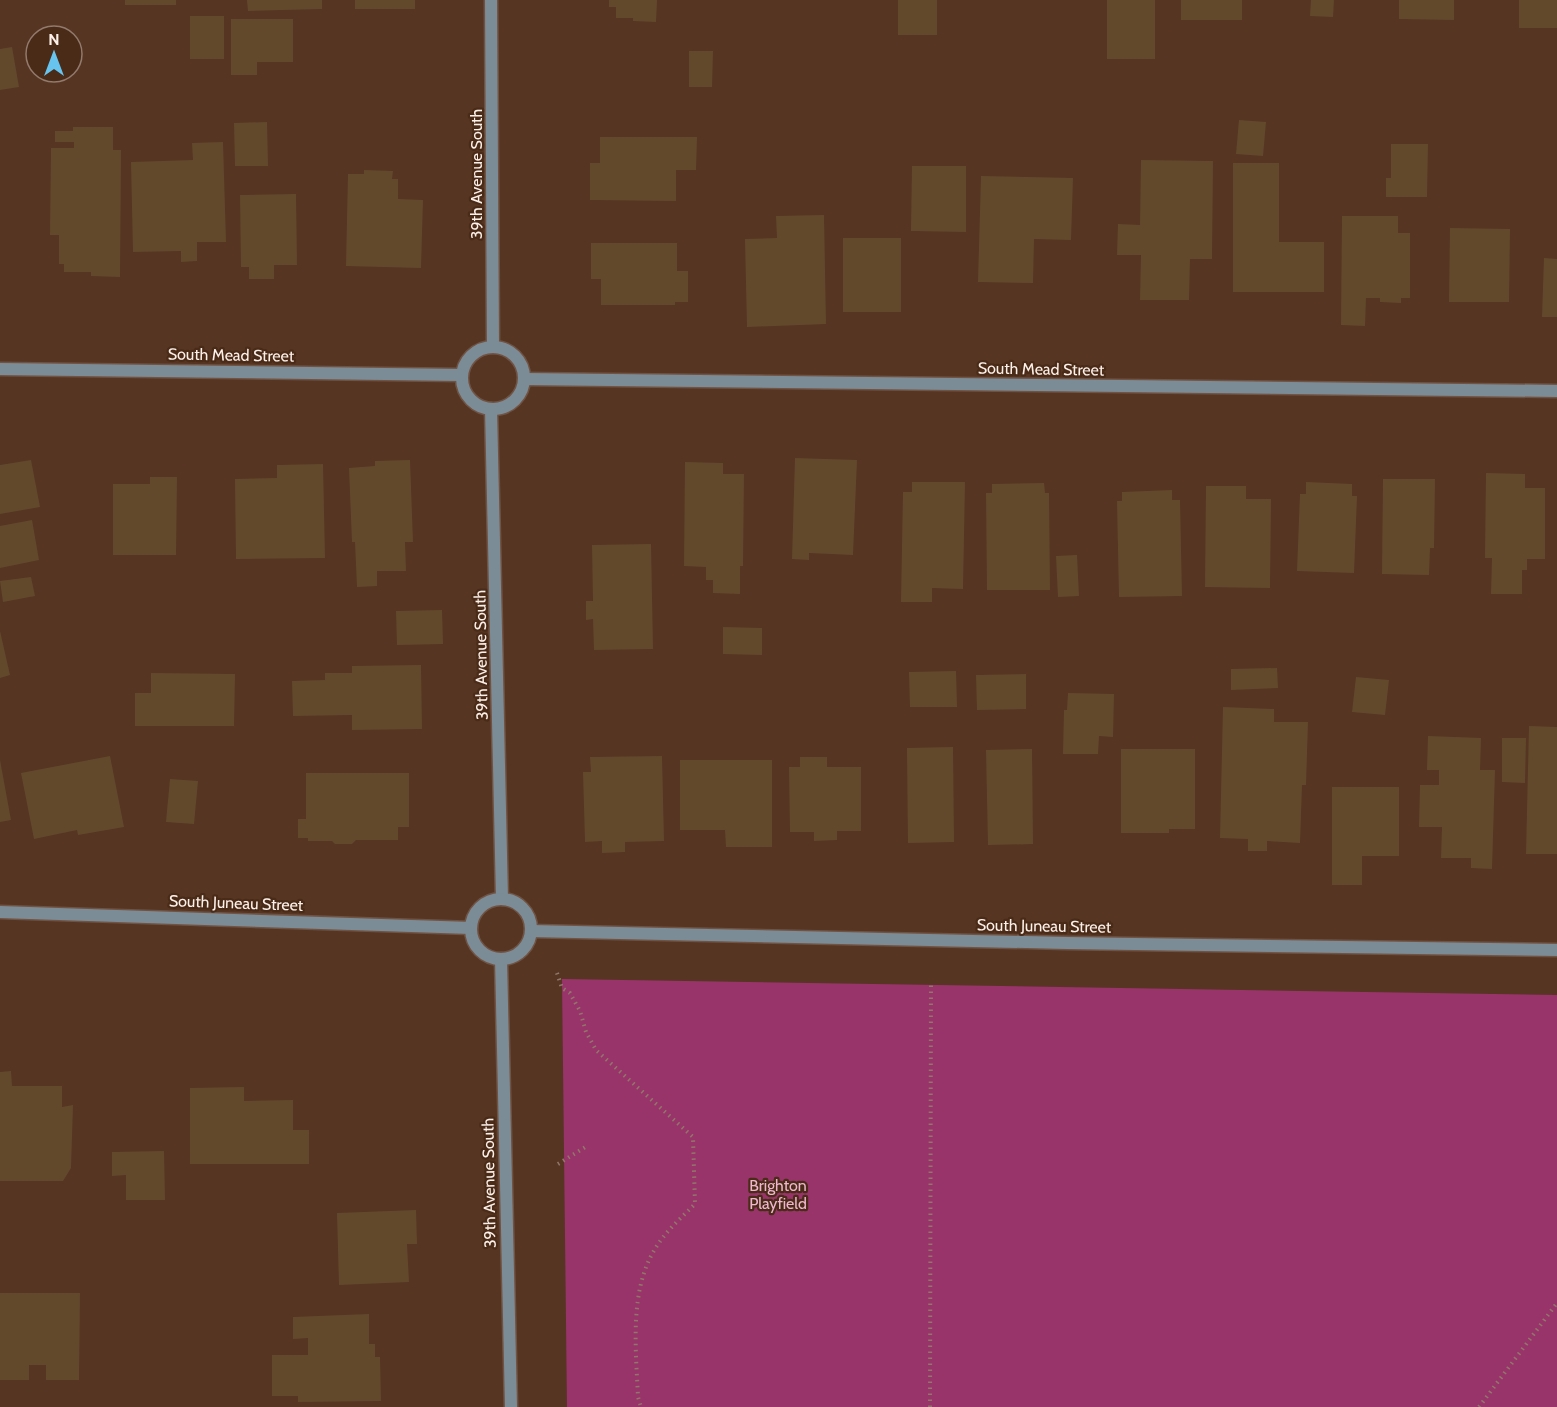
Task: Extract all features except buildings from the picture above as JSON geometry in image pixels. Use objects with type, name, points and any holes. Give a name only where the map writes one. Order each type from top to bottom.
[{"type":"street","name":"39th Avenue South","points":[[491,0],[493,347]]},
{"type":"street","points":[[493,347],[507,350],[516,356],[521,364],[524,379],[521,393],[514,401],[506,407],[491,410],[484,409],[467,396],[462,386],[461,375],[470,356],[478,350],[493,347]]},
{"type":"street","name":"South Mead Street","points":[[0,369],[461,375]]},
{"type":"street","name":"South Mead Street","points":[[524,379],[1557,391]]},
{"type":"street","name":"39th Avenue South","points":[[491,410],[502,900]]},
{"type":"street","points":[[502,900],[518,905],[526,912],[531,931],[528,942],[522,950],[514,956],[501,959],[487,956],[479,950],[473,943],[471,928],[474,915],[480,907],[488,902],[502,900]]},
{"type":"street","name":"South Juneau Street","points":[[0,912],[471,928]]},
{"type":"street","name":"South Juneau Street","points":[[531,931],[1055,943],[1557,950]]},
{"type":"street","name":"39th Avenue South","points":[[501,959],[511,1407]]},
{"type":"path","points":[[557,973],[562,988],[570,993],[580,1011],[586,1032],[596,1050],[693,1137],[694,1204],[655,1247],[645,1269],[635,1323],[638,1397],[641,1407]]},
{"type":"path","points":[[931,982],[931,1405],[935,1407]]},
{"type":"path","points":[[558,1164],[587,1146]]},
{"type":"path","points":[[1479,1407],[1557,1303]]},
{"type":"green space","name":"Brighton Playfield","points":[[562,979],[1557,995],[1557,1407],[567,1407]]}]
